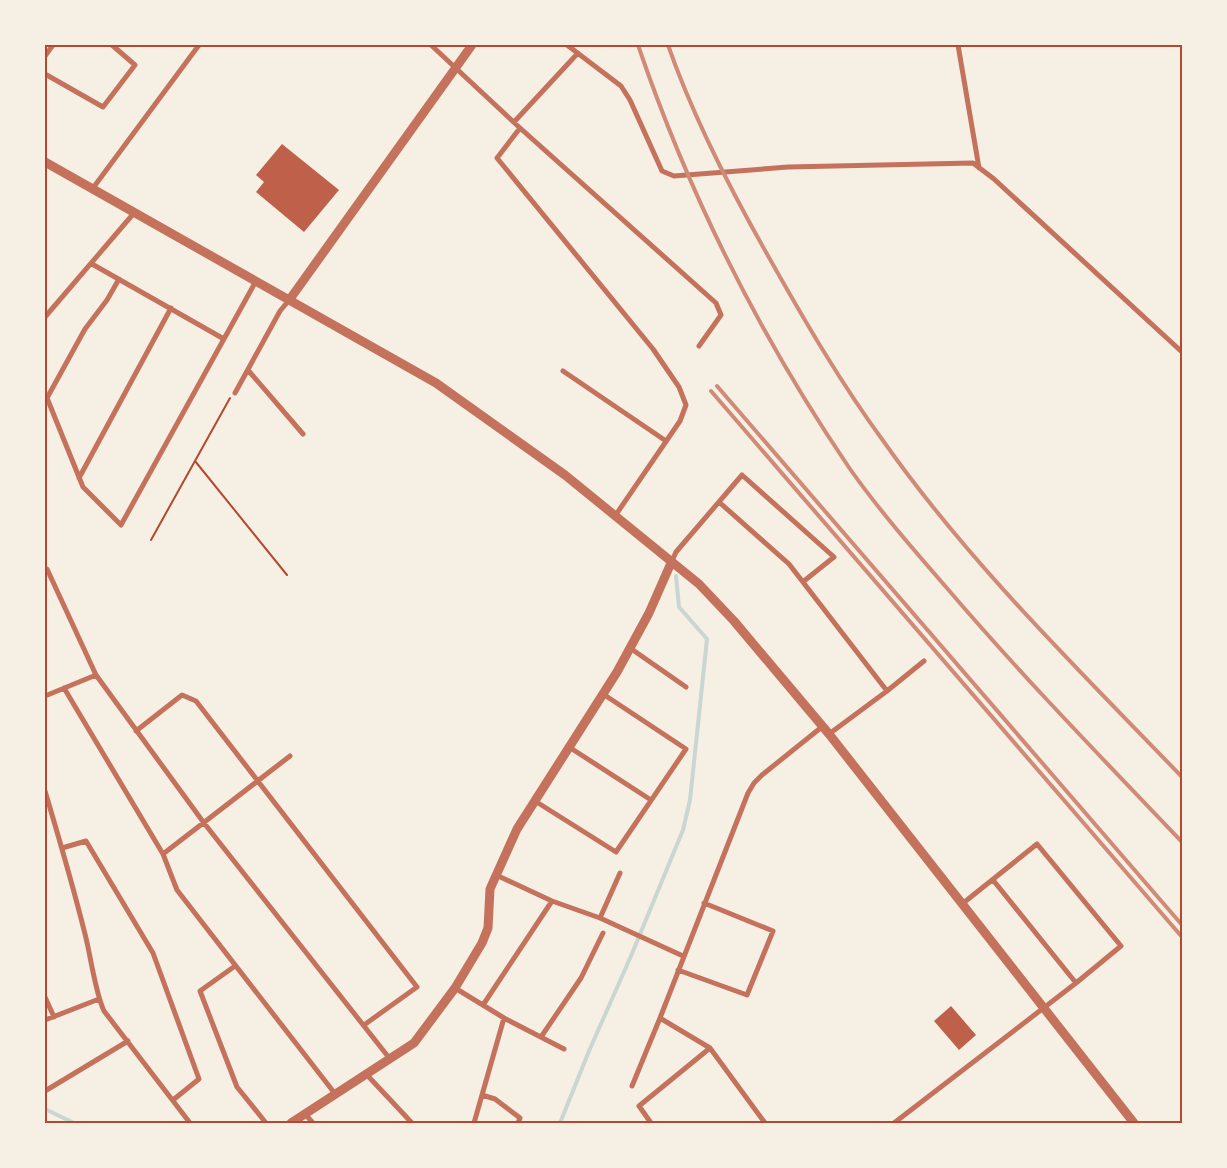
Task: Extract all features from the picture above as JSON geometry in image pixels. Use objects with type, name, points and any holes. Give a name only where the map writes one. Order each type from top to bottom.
[{"type":"street","points":[[45,56],[53,45]]},
{"type":"street","points":[[45,74],[103,107],[135,65],[112,45]]},
{"type":"street","points":[[93,188],[199,45]]},
{"type":"street","points":[[431,45],[520,128],[716,303],[721,315],[699,346]]},
{"type":"street","points":[[235,393],[280,311],[472,45]]},
{"type":"street","points":[[567,45],[621,86],[630,100],[662,171],[674,176],[842,165],[973,163],[994,179],[1182,352]]},
{"type":"street","points":[[958,45],[979,168]]},
{"type":"street","points":[[514,122],[578,53]]},
{"type":"street","points":[[520,128],[497,158],[654,349],[679,387],[686,404],[680,421],[615,516]]},
{"type":"street","points":[[45,162],[436,383],[550,464],[699,584],[823,726],[1134,1123]]},
{"type":"street","points":[[45,317],[134,213]]},
{"type":"street","points":[[92,264],[224,339]]},
{"type":"street","points":[[118,279],[107,300],[85,329],[47,398],[83,487],[121,524],[256,280]]},
{"type":"street","points":[[79,478],[171,308]]},
{"type":"street","points":[[248,370],[303,434]]},
{"type":"street","points":[[563,372],[666,441]]},
{"type":"street","points":[[291,1123],[414,1043],[455,988],[488,928],[490,889],[517,829],[630,648],[649,613],[676,552],[742,475],[834,557],[804,581]]},
{"type":"street","points":[[719,502],[789,564],[887,691]]},
{"type":"street","points":[[46,568],[96,675],[204,823],[390,1060]]},
{"type":"street","points":[[630,648],[686,687]]},
{"type":"street","points":[[829,734],[924,661]]},
{"type":"street","points":[[45,696],[96,675]]},
{"type":"street","points":[[64,688],[163,854],[177,890],[336,1095]]},
{"type":"street","points":[[535,801],[616,852],[686,748],[603,694]]},
{"type":"street","points":[[136,731],[182,695],[196,701],[258,781],[417,987],[364,1026]]},
{"type":"street","points":[[632,1086],[754,783],[823,726]]},
{"type":"street","points":[[569,748],[651,800]]},
{"type":"street","points":[[163,854],[290,756]]},
{"type":"street","points":[[45,791],[94,969],[99,1000],[104,1011],[190,1123]]},
{"type":"street","points":[[62,848],[86,840],[153,953],[199,1079],[173,1100]]},
{"type":"street","points":[[894,1123],[1076,983],[1121,946],[1037,844],[962,904]]},
{"type":"street","points":[[600,918],[620,873]]},
{"type":"street","points":[[496,875],[552,901],[600,918],[683,956]]},
{"type":"street","points":[[993,880],[1076,983]]},
{"type":"street","points":[[483,1005],[552,901]]},
{"type":"street","points":[[678,970],[747,996],[773,931],[704,904]]},
{"type":"street","points":[[541,1037],[581,978],[603,933]]},
{"type":"street","points":[[235,966],[200,991],[237,1087],[266,1123]]},
{"type":"street","points":[[455,988],[504,1018],[564,1049]]},
{"type":"street","points":[[45,997],[54,1017]]},
{"type":"street","points":[[45,1020],[99,1000]]},
{"type":"street","points":[[474,1123],[504,1018]]},
{"type":"street","points":[[660,1018],[710,1048],[765,1123]]},
{"type":"street","points":[[45,1091],[128,1041]]},
{"type":"street","points":[[651,1123],[639,1106],[710,1048]]},
{"type":"street","points":[[367,1075],[412,1123]]},
{"type":"street","points":[[482,1095],[494,1099],[520,1118],[518,1123]]},
{"type":"street","points":[[305,1114],[313,1123]]},
{"type":"path","points":[[151,540],[230,397],[235,393]]},
{"type":"path","points":[[194,461],[286,575]]},
{"type":"building","points":[[282,144],[339,190],[304,232],[256,192],[264,182],[256,175]]},
{"type":"building","points":[[951,1006],[976,1035],[959,1050],[934,1021]]},
{"type":"waterway","points":[[560,1123],[683,830],[690,800],[707,639],[679,607],[676,576]]},
{"type":"waterway","points":[[45,1109],[74,1123]]},
{"type":"railway","points":[[638,45],[680,156],[730,264],[786,369],[850,469],[896,529],[974,620],[1182,842]]},
{"type":"railway","points":[[668,45],[700,125],[739,203],[808,326],[868,419],[917,487],[952,531],[1065,656],[1182,777]]},
{"type":"railway","points":[[717,386],[1182,925]]},
{"type":"railway","points":[[711,391],[1182,937]]}]
